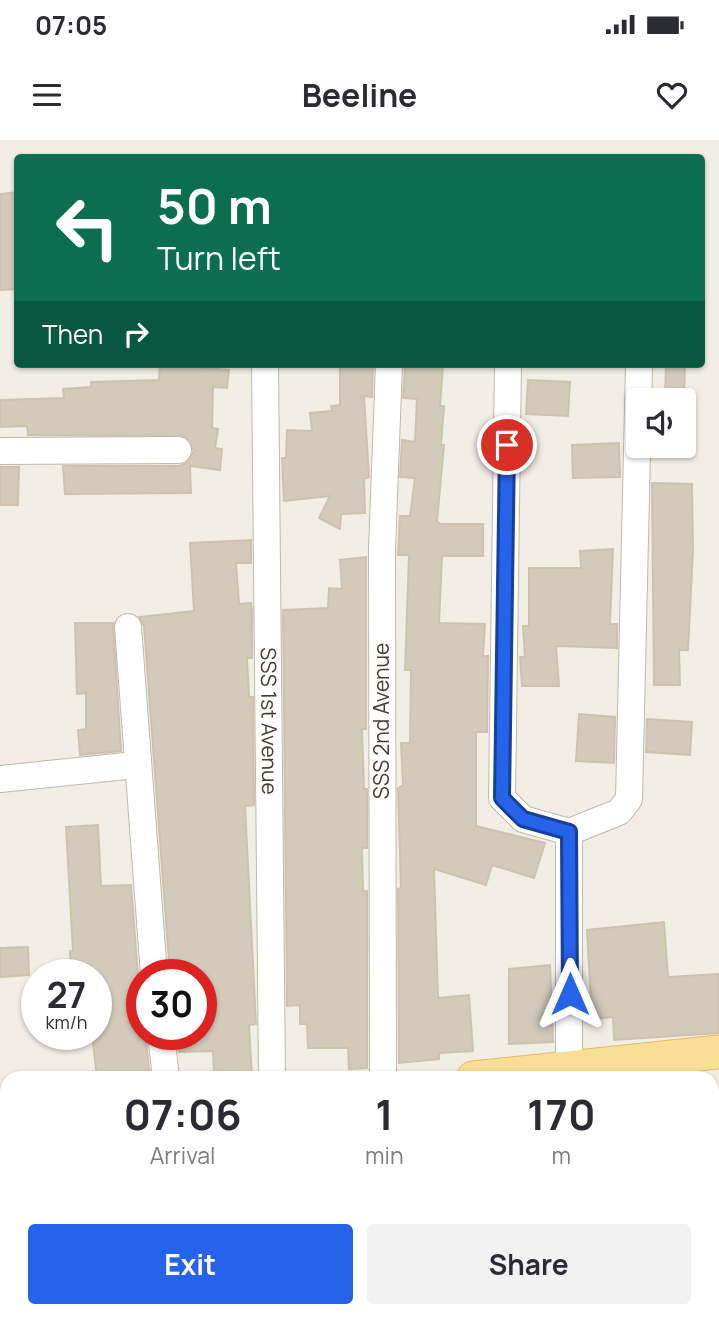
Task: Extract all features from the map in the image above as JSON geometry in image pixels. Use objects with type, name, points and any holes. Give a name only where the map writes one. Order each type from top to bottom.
[{"type":"main road","points":[[551,1071],[719,1052]]},
{"type":"street","name":"SSS 1st Avenue","points":[[265,368],[272,1071]]},
{"type":"street","name":"SSS 2nd Avenue","points":[[383,1071],[382,550],[389,368]]},
{"type":"street","points":[[508,368],[502,798],[523,819],[569,832],[619,812],[629,799],[639,368]]},
{"type":"street","points":[[0,451],[178,450]]},
{"type":"street","points":[[128,627],[136,765],[153,959]]},
{"type":"street","points":[[0,779],[136,765]]},
{"type":"street","points":[[569,832],[569,1068]]},
{"type":"street","points":[[163,1050],[165,1071]]},
{"type":"building","points":[[14,192],[14,289],[0,290],[0,194]]},
{"type":"building","points":[[160,368],[229,370],[227,388],[213,387],[212,428],[218,429],[215,448],[222,449],[220,470],[190,466],[191,493],[65,494],[63,466],[179,466],[186,463],[194,451],[185,436],[28,435],[27,426],[0,427],[0,400],[64,398],[63,389],[91,387],[91,382],[159,380]]},
{"type":"building","points":[[340,368],[373,368],[372,397],[364,396],[369,477],[364,479],[365,513],[341,514],[340,529],[319,518],[330,496],[284,501],[282,458],[286,458],[287,430],[312,431],[310,413],[332,411],[331,406],[340,405]]},
{"type":"building","points":[[405,368],[443,368],[440,406],[444,406],[441,445],[444,445],[437,521],[440,524],[483,524],[483,556],[442,556],[439,623],[485,624],[483,656],[488,656],[487,732],[476,732],[476,826],[545,843],[534,878],[492,865],[486,885],[434,869],[438,998],[469,995],[473,1051],[439,1053],[439,1059],[399,1063],[398,889],[401,888],[398,788],[403,785],[401,743],[410,743],[411,670],[405,670],[409,555],[398,555],[400,516],[410,516],[415,478],[400,477],[402,440],[415,442],[417,399],[403,398]]},
{"type":"building","points":[[666,368],[685,368],[684,388],[665,388]]},
{"type":"building","points":[[528,380],[570,382],[568,416],[526,414]]},
{"type":"building","points":[[619,443],[620,477],[573,478],[572,445]]},
{"type":"building","points":[[0,467],[19,467],[18,505],[0,505]]},
{"type":"building","points":[[652,483],[692,484],[693,551],[688,650],[679,650],[680,685],[654,685]]},
{"type":"building","points":[[251,540],[251,563],[236,563],[239,604],[251,603],[252,611],[252,658],[247,658],[249,697],[253,697],[254,805],[245,806],[256,1024],[249,1025],[252,1071],[214,1071],[213,1051],[179,1052],[217,1050],[217,959],[169,959],[144,626],[139,617],[194,611],[190,543]]},
{"type":"building","points":[[613,549],[610,624],[617,624],[617,648],[556,646],[559,686],[522,686],[520,657],[525,657],[523,626],[529,626],[529,568],[581,568],[580,551]]},
{"type":"building","points":[[366,557],[366,729],[362,729],[364,789],[367,789],[367,848],[362,848],[363,891],[367,891],[367,1068],[349,1069],[348,1048],[308,1048],[307,1024],[300,1024],[300,1005],[287,1006],[283,610],[328,608],[329,588],[342,589],[340,560]]},
{"type":"building","points":[[75,623],[113,623],[121,751],[80,755],[78,730],[86,729],[86,693],[77,694]]},
{"type":"building","points":[[579,714],[615,717],[614,763],[576,761]]},
{"type":"building","points":[[647,719],[692,722],[690,755],[646,752]]},
{"type":"building","points":[[98,825],[101,886],[131,885],[137,959],[126,959],[126,1050],[147,1050],[149,1071],[96,1071],[94,1050],[112,1050],[112,959],[70,959],[70,951],[73,951],[66,827]]},
{"type":"building","points":[[664,922],[668,977],[719,974],[719,1033],[614,1040],[613,1017],[592,1019],[587,930]]},
{"type":"building","points":[[28,947],[28,959],[21,959],[21,976],[0,977],[0,948]]},
{"type":"building","points":[[550,965],[553,1042],[509,1044],[509,969]]},
{"type":"route","points":[[507,445],[502,798],[509,808],[523,819],[569,832],[570,994]]}]
